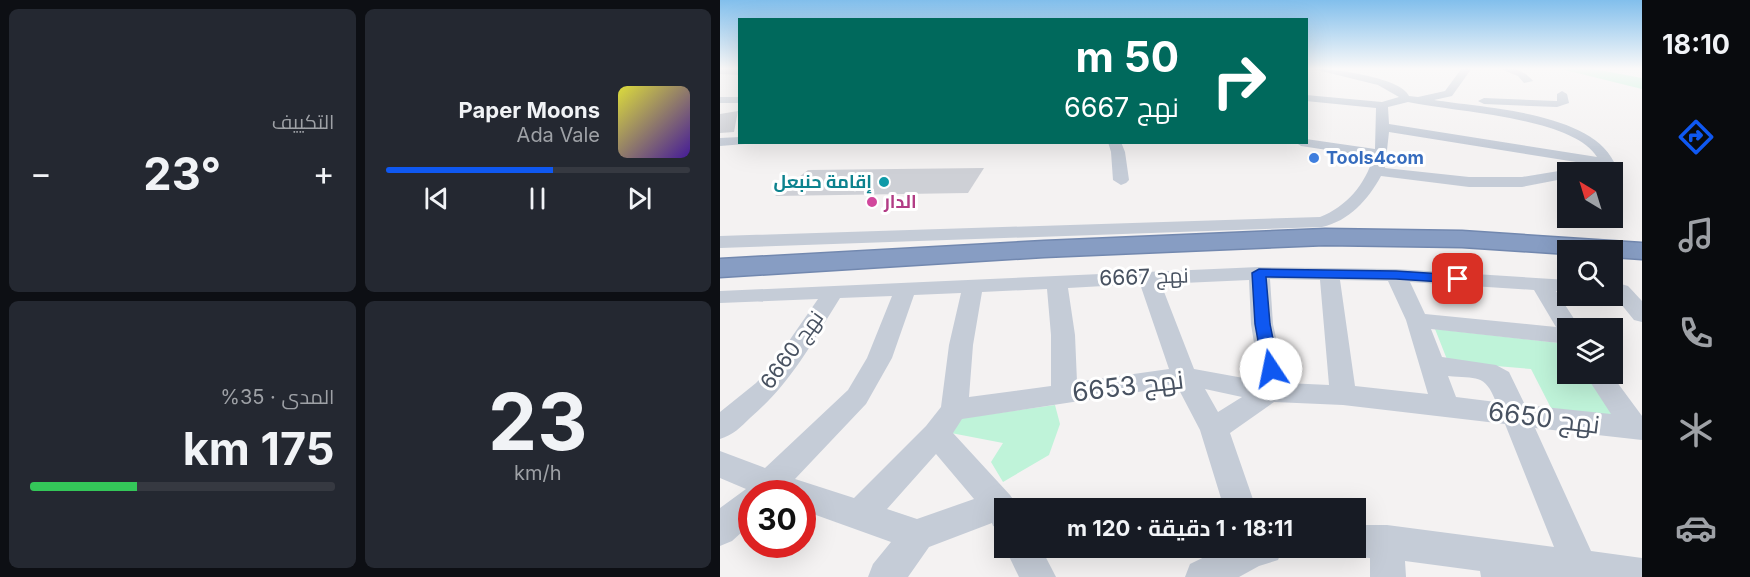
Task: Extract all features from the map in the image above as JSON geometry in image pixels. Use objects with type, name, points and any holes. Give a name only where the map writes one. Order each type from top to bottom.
[{"type":"highway","points":[[720,268],[1044,249],[1325,237],[1462,239],[1642,251]]},
{"type":"highway","points":[[720,282],[1045,263],[1329,251],[1474,253],[1557,257]]},
{"type":"highway","points":[[1623,262],[1642,264]]},
{"type":"street","points":[[1405,95],[1445,128],[1607,162]]},
{"type":"street","points":[[1308,98],[1382,105],[1441,95]]},
{"type":"street","points":[[1453,95],[1483,101],[1557,104],[1563,103],[1562,95]]},
{"type":"street","points":[[720,100],[738,100]]},
{"type":"street","points":[[720,242],[1322,222],[1340,215],[1354,202],[1378,163],[1383,127],[1382,105]]},
{"type":"street","points":[[1383,127],[1445,128],[1546,122],[1563,128],[1601,150],[1607,162]]},
{"type":"street","points":[[720,142],[738,141]]},
{"type":"street","points":[[1114,144],[1118,152],[1121,180]]},
{"type":"street","points":[[1308,144],[1378,163],[1468,182],[1522,182],[1557,175]]},
{"type":"street","points":[[1214,429],[1272,392],[1262,324],[1259,273]]},
{"type":"street","name":"نهج 6667","points":[[720,297],[972,288],[1058,281],[1259,273],[1396,275],[1557,285]]},
{"type":"street","points":[[1329,273],[1343,394]]},
{"type":"street","points":[[1396,275],[1417,320],[1445,405]]},
{"type":"street","points":[[1148,277],[1184,376],[1214,429],[1237,498]]},
{"type":"street","points":[[1058,281],[1065,393]]},
{"type":"street","points":[[1541,284],[1562,318]]},
{"type":"street","points":[[860,514],[945,422],[972,288]]},
{"type":"street","points":[[781,480],[857,397],[870,378],[881,360],[905,290]]},
{"type":"street","points":[[1625,291],[1642,315]]},
{"type":"street","name":"نهج 6660","points":[[720,428],[765,390],[780,373],[833,292]]},
{"type":"street","points":[[1417,320],[1557,335]]},
{"type":"street","points":[[1432,365],[1487,370],[1500,379],[1582,572]]},
{"type":"street","name":"نهج 6653","points":[[945,422],[1065,393],[1184,376],[1272,392],[1343,394],[1445,405]]},
{"type":"street","points":[[1605,384],[1639,429]]},
{"type":"street","name":"نهج 6650","points":[[1445,405],[1639,429]]},
{"type":"street","points":[[945,422],[994,498]]},
{"type":"street","points":[[720,464],[747,480]]},
{"type":"street","points":[[816,500],[917,535],[994,512]]},
{"type":"street","points":[[720,530],[738,516]]},
{"type":"street","points":[[886,577],[917,535]]},
{"type":"street","points":[[1371,541],[1496,566],[1642,576]]},
{"type":"street","points":[[1371,541],[1388,577]]},
{"type":"street","points":[[1028,558],[1038,577]]},
{"type":"street","points":[[1203,577],[1239,558]]},
{"type":"green space","points":[[1435,329],[1557,343],[1557,384],[1594,384],[1615,416],[1551,408],[1531,369],[1448,362]]},
{"type":"green space","points":[[1055,405],[1060,424],[1049,455],[1003,482],[991,462],[1003,443],[951,433],[962,418]]},
{"type":"building","points":[[738,111],[734,132],[720,133],[720,114]]},
{"type":"building","name":"إقامة حنبعل","points":[[984,168],[968,193],[775,196],[808,170]]},
{"type":"place","name":"Tools4com","points":[[1314,158]]},
{"type":"place","name":"إقامة حنبعل","points":[[884,182]]},
{"type":"place","name":"الدار","points":[[872,202]]},
{"type":"route","points":[[1271,369],[1262,324],[1259,273],[1396,275],[1458,279]]}]
